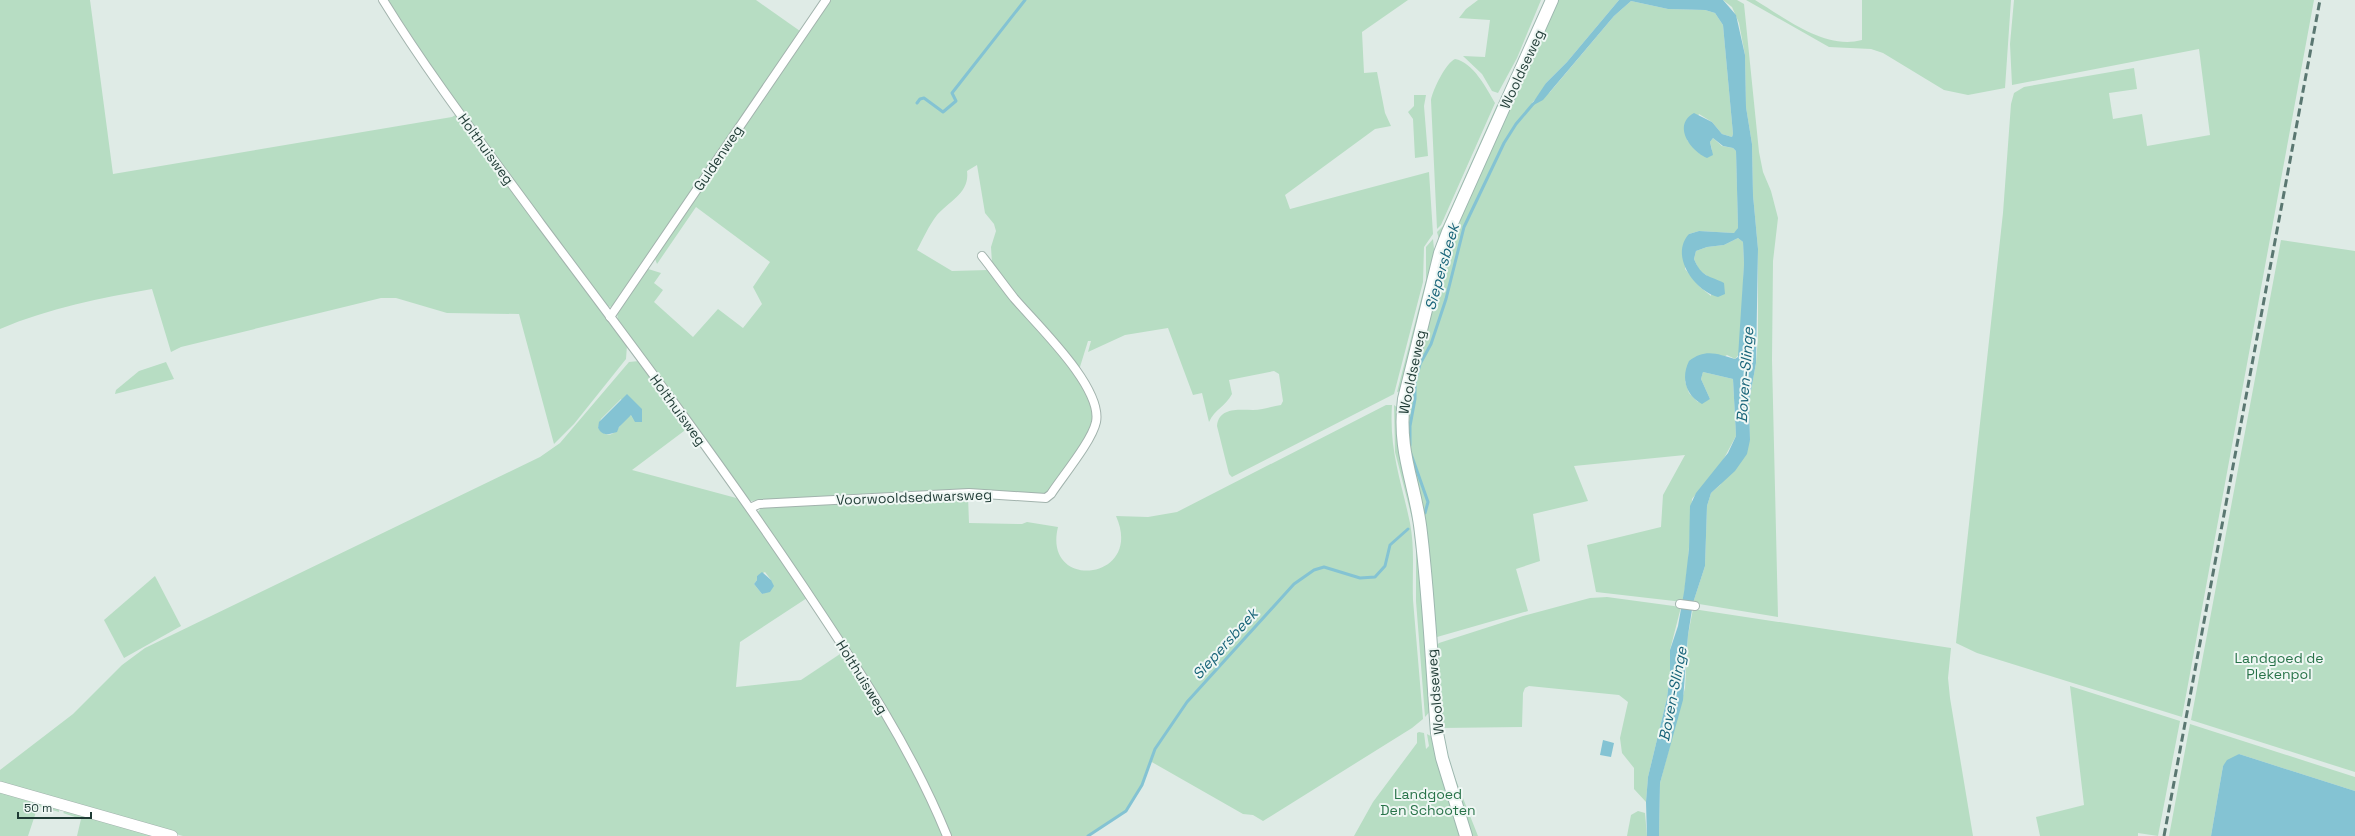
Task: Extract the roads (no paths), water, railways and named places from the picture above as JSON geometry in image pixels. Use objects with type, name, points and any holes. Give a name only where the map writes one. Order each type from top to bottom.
[{"type":"main road","name":"Wooldseweg","points":[[1466,836],[1444,765],[1438,733],[1421,532],[1404,460],[1401,416],[1445,239],[1552,0]]},
{"type":"street","name":"Holthuisweg","points":[[383,0],[405,36],[474,133],[750,508],[833,631],[908,751],[947,836]]},
{"type":"street","name":"Guldenweg","points":[[610,316],[826,0]]},
{"type":"street","name":"Voorwooldsedwarsweg","points":[[750,508],[759,504],[890,496],[969,493],[1046,498],[1051,494],[1091,434],[1096,420],[1096,407],[1076,369],[1013,297],[982,256]]},
{"type":"street","points":[[1680,604],[1695,606]]},
{"type":"street","points":[[0,787],[172,836]]},
{"type":"water","name":"Boven-Slinge","points":[[1619,0],[1723,0],[1736,15],[1745,55],[1746,107],[1752,144],[1753,195],[1758,249],[1756,363],[1749,402],[1750,440],[1747,454],[1735,471],[1711,493],[1707,506],[1705,566],[1693,603],[1688,635],[1683,700],[1660,783],[1659,836],[1647,836],[1646,802],[1648,777],[1667,698],[1670,674],[1670,650],[1678,626],[1684,592],[1689,549],[1690,506],[1696,493],[1728,453],[1736,436],[1733,379],[1703,372],[1701,379],[1710,399],[1702,404],[1688,391],[1685,373],[1689,361],[1701,354],[1712,353],[1735,359],[1738,357],[1744,264],[1743,242],[1738,238],[1724,245],[1707,247],[1696,251],[1694,259],[1700,270],[1706,275],[1724,283],[1725,294],[1718,297],[1709,293],[1701,288],[1687,272],[1683,262],[1682,252],[1684,243],[1689,234],[1699,231],[1734,233],[1738,228],[1736,151],[1733,148],[1723,146],[1713,138],[1710,142],[1713,155],[1707,158],[1695,150],[1690,144],[1684,131],[1684,124],[1694,113],[1712,122],[1722,134],[1732,137],[1733,134],[1723,25],[1715,13],[1705,10],[1668,9],[1631,1],[1614,16],[1543,100],[1530,107],[1546,83],[1567,62]]},
{"type":"water","points":[[627,394],[642,409],[642,422],[635,422],[631,415],[619,427],[617,432],[606,434],[602,433],[598,428],[599,422]]},
{"type":"water","points":[[762,572],[771,580],[774,586],[770,592],[762,594],[754,584],[757,580],[757,576]]},
{"type":"water","points":[[1603,740],[1614,743],[1611,757],[1600,755]]},
{"type":"water","points":[[2239,754],[2355,791],[2355,836],[2211,836],[2223,766],[2227,760]]},
{"type":"waterway","points":[[917,103],[920,99],[924,98],[943,112],[956,101],[952,93],[1025,0]]},
{"type":"waterway","name":"Siepersbeek","points":[[1410,445],[1410,426],[1415,399],[1415,383],[1420,364],[1431,344],[1446,299],[1464,227],[1504,143],[1516,124],[1533,104]]},
{"type":"waterway","name":"Siepersbeek","points":[[1411,454],[1428,502],[1425,513]]},
{"type":"waterway","name":"Siepersbeek","points":[[1088,836],[1126,811],[1142,785],[1155,749],[1187,702],[1294,584],[1314,570],[1324,567],[1360,578],[1375,577],[1385,566],[1390,545],[1408,529]]},
{"type":"railway","points":[[2164,836],[2320,0]]},
{"type":"park label","name":"Landgoed de Plekenpol","points":[[2279,666]]},
{"type":"park label","name":"Landgoed Den Schooten","points":[[1428,802]]}]
